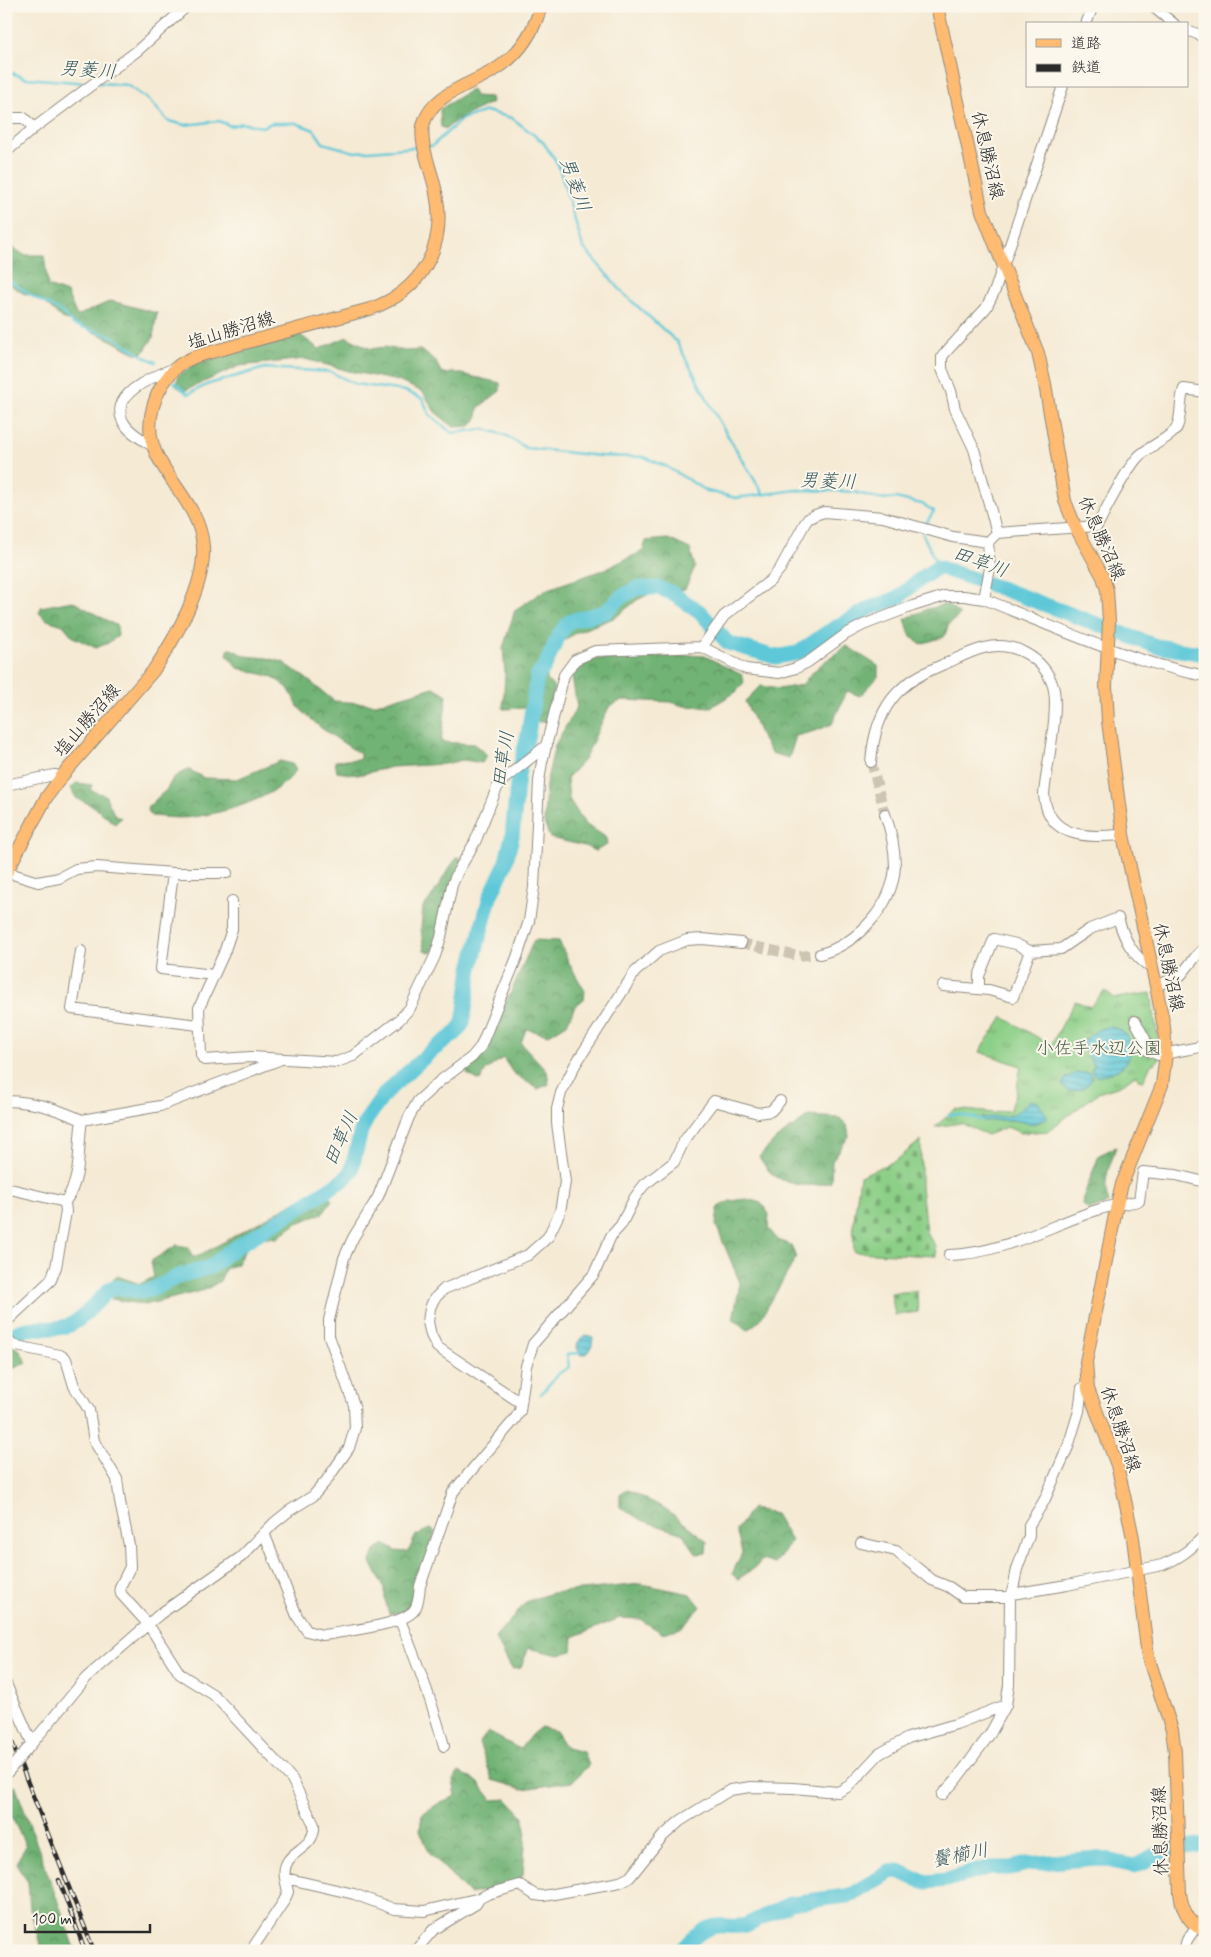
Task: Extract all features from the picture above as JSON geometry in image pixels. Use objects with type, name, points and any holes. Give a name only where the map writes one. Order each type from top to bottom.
[{"type":"main road","name":"塩山勝沼線","points":[[6,873],[46,798],[62,776],[153,671],[164,655],[200,579],[203,545],[200,528],[192,510],[162,464],[154,447],[151,432],[151,416],[158,392],[178,367],[197,356],[381,305],[404,292],[422,272],[432,254],[438,230],[436,193],[425,148],[423,126],[434,106],[445,96],[501,66],[517,52],[534,28],[541,6]]},
{"type":"main road","name":"休息勝沼線","points":[[937,6],[982,211],[1038,353],[1045,384],[1062,491],[1076,526],[1103,577],[1107,590],[1109,621],[1106,686],[1108,721],[1123,835],[1153,969],[1164,1026],[1166,1054],[1162,1085],[1125,1176],[1117,1205],[1086,1362],[1087,1386],[1116,1465],[1133,1538],[1148,1657],[1172,1730],[1175,1752],[1182,1906],[1200,1929]]},
{"type":"street","points":[[6,152],[34,128],[137,51],[187,6]]},
{"type":"street","points":[[1087,22],[1093,6]]},
{"type":"street","points":[[1152,6],[1172,22]]},
{"type":"street","points":[[1188,30],[1205,38]]},
{"type":"street","points":[[997,533],[974,449],[955,409],[951,391],[942,369],[942,357],[986,308],[995,290],[1062,88]]},
{"type":"street","points":[[6,118],[24,118],[34,128]]},
{"type":"street","points":[[154,447],[126,426],[122,415],[122,406],[126,395],[145,380],[178,367]]},
{"type":"street","points":[[984,599],[990,568],[988,542],[997,533],[1096,526],[1138,457],[1156,442],[1171,434],[1178,426],[1184,389],[1205,392]]},
{"type":"street","points":[[702,647],[724,616],[771,580],[780,569],[805,523],[815,515],[824,512],[882,517],[945,535],[988,542]]},
{"type":"street","points":[[6,1774],[86,1678],[148,1624],[241,1557],[289,1511],[313,1496],[349,1448],[355,1428],[354,1404],[330,1336],[329,1320],[338,1276],[353,1238],[378,1197],[409,1117],[425,1094],[472,1057],[481,1046],[488,1031],[529,921],[534,887],[539,780],[564,676],[575,660],[595,651],[702,647],[746,669],[779,673],[808,662],[846,634],[863,625],[945,596],[964,596],[984,599],[1108,643],[1174,670],[1205,676]]},
{"type":"street","points":[[871,762],[872,745],[882,714],[897,693],[916,677],[984,648],[1006,647],[1019,650],[1038,661],[1047,672],[1055,695],[1044,795],[1045,808],[1049,816],[1068,832],[1096,836],[1123,835]]},
{"type":"street","points":[[232,901],[232,929],[224,953],[199,1008],[198,1025],[201,1055],[204,1060],[251,1057],[336,1062],[345,1060],[380,1036],[410,1008],[435,956],[452,885],[475,842],[499,783],[547,744]]},
{"type":"street","points":[[6,785],[54,775],[62,776]]},
{"type":"street","points":[[820,954],[842,946],[859,933],[879,909],[887,895],[891,885],[894,862],[892,832],[885,814]]},
{"type":"street","points":[[6,873],[38,882],[59,878],[76,869],[97,867],[173,874],[227,873]]},
{"type":"street","points":[[173,874],[162,969],[214,975]]},
{"type":"street","points":[[979,989],[978,976],[994,939],[1016,944],[1030,951],[1061,949],[1090,929],[1118,918],[1124,940],[1142,963],[1153,969]]},
{"type":"street","points":[[521,1403],[437,1346],[428,1329],[430,1308],[434,1299],[444,1289],[528,1255],[548,1237],[560,1212],[565,1182],[557,1122],[557,1109],[561,1093],[575,1065],[635,972],[659,951],[687,940],[703,938],[741,943]]},
{"type":"street","points":[[1156,986],[1181,975],[1197,954],[1205,948]]},
{"type":"street","points":[[81,951],[72,1009],[198,1025]]},
{"type":"street","points":[[943,986],[989,990],[1013,997],[1030,951]]},
{"type":"street","points":[[1135,1021],[1145,1038],[1148,1050],[1158,1055],[1205,1046]]},
{"type":"street","points":[[6,1101],[50,1106],[82,1120],[160,1106],[282,1059]]},
{"type":"street","points":[[264,1533],[297,1616],[307,1631],[322,1635],[400,1620],[410,1614],[415,1609],[420,1586],[453,1492],[515,1419],[521,1403],[526,1366],[533,1344],[594,1274],[611,1236],[621,1225],[635,1197],[644,1185],[674,1162],[684,1140],[714,1101],[758,1114],[771,1111],[780,1101]]},
{"type":"street","points":[[6,1322],[50,1280],[58,1258],[66,1212],[65,1202],[76,1181],[80,1163],[82,1120]]},
{"type":"street","points":[[950,1255],[966,1255],[1005,1247],[1100,1209],[1139,1202],[1143,1172],[1176,1175],[1205,1182]]},
{"type":"street","points":[[6,1188],[65,1202]]},
{"type":"street","points":[[9,1341],[60,1355],[66,1359],[74,1386],[89,1410],[94,1441],[118,1479],[120,1502],[129,1546],[130,1567],[120,1587],[121,1594],[148,1624],[180,1674],[214,1695],[292,1778],[314,1825],[314,1832],[308,1842],[285,1863],[284,1869],[288,1892],[254,1946],[253,1951]]},
{"type":"street","points":[[942,1795],[956,1781],[990,1734],[1006,1705],[1009,1685],[1011,1596],[1017,1569],[1029,1536],[1029,1525],[1044,1501],[1064,1459],[1079,1411],[1082,1388],[1087,1386]]},
{"type":"street","points":[[861,1543],[896,1551],[932,1580],[949,1587],[963,1597],[1011,1596],[1138,1571],[1174,1561],[1188,1552],[1205,1535]]},
{"type":"street","points":[[400,1620],[436,1713],[444,1746]]},
{"type":"street","points":[[6,1684],[30,1745]]},
{"type":"street","points":[[285,1878],[354,1894],[394,1909],[424,1911],[480,1898],[520,1885],[535,1895],[543,1896],[620,1882],[630,1877],[662,1836],[680,1821],[730,1790],[751,1787],[838,1792],[849,1786],[879,1754],[908,1738],[956,1724],[1006,1705]]},
{"type":"street","points":[[415,1951],[433,1930],[476,1904],[480,1898]]},
{"type":"street","points":[[1184,1951],[1187,1940],[1200,1929]]},
{"type":"green space","points":[[472,89],[475,96],[491,97],[492,102],[462,117],[446,129],[441,127],[440,109]]},
{"type":"green space","points":[[6,243],[24,255],[44,255],[48,286],[67,293],[77,316],[111,301],[157,313],[153,338],[143,353],[137,354],[62,318],[37,297],[23,293],[6,282]]},
{"type":"green space","points":[[299,334],[319,349],[347,337],[371,349],[385,347],[405,351],[420,350],[435,360],[441,372],[449,374],[453,372],[500,383],[500,391],[478,408],[477,418],[471,426],[454,427],[435,412],[423,392],[398,381],[349,371],[305,359],[239,366],[184,391],[176,386],[178,376],[196,363]]},
{"type":"green space","points":[[668,539],[690,549],[695,567],[685,589],[653,592],[637,600],[616,617],[575,633],[546,653],[547,680],[554,687],[547,721],[539,722],[525,708],[503,709],[505,673],[503,648],[515,610],[545,590],[603,570],[643,551],[646,541]]},
{"type":"green space","points":[[72,601],[117,626],[118,636],[96,648],[73,637],[63,625],[47,620],[39,613],[41,607]]},
{"type":"green space","points":[[947,604],[960,615],[949,624],[944,637],[920,644],[910,635],[905,619],[927,609]]},
{"type":"green space","points":[[847,646],[878,666],[878,677],[860,696],[847,691],[832,724],[796,736],[789,758],[771,753],[745,701],[760,686],[779,689],[802,685],[817,668]]},
{"type":"green space","points":[[229,648],[246,656],[283,662],[334,701],[376,704],[434,687],[447,695],[441,742],[474,744],[487,755],[482,763],[463,760],[444,764],[392,767],[358,775],[337,772],[335,761],[360,759],[360,754],[321,728],[299,708],[288,688],[273,677],[238,668],[227,655]]},
{"type":"green space","points":[[705,656],[742,675],[744,682],[736,692],[711,707],[683,706],[671,702],[622,700],[609,707],[584,760],[567,778],[569,799],[585,824],[606,837],[607,845],[595,851],[585,846],[550,838],[544,823],[546,784],[555,745],[577,707],[572,676],[587,663],[597,659]]},
{"type":"green space","points":[[280,761],[292,764],[296,770],[278,788],[250,802],[220,812],[183,818],[151,816],[147,808],[167,789],[173,778],[188,769],[204,778],[237,779]]},
{"type":"green space","points":[[76,783],[92,785],[90,790],[105,795],[114,814],[121,818],[115,824],[93,806],[76,798],[71,788]]},
{"type":"green space","points":[[459,856],[461,859],[432,953],[424,950],[421,929],[423,907]]},
{"type":"green space","points":[[534,940],[559,941],[585,991],[584,999],[575,1006],[567,1024],[549,1035],[526,1029],[521,1043],[547,1071],[549,1084],[538,1089],[513,1073],[503,1058],[486,1070],[480,1081],[467,1074],[467,1067],[481,1055],[490,1039]]},
{"type":"green space","name":"小佐手水辺公園","points":[[1104,991],[1115,998],[1151,993],[1159,1046],[1159,1060],[1150,1066],[1143,1082],[1135,1075],[1120,1086],[1098,1093],[1048,1131],[1021,1133],[1007,1127],[987,1135],[961,1123],[935,1127],[955,1109],[994,1113],[1010,1110],[1016,1093],[1021,1066],[980,1052],[1003,1017],[1051,1045],[1075,1001],[1090,1007]]},
{"type":"green space","points":[[809,1116],[840,1118],[847,1125],[849,1136],[832,1161],[831,1182],[816,1185],[800,1185],[784,1181],[769,1171],[759,1157],[776,1139]]},
{"type":"green space","points":[[921,1140],[921,1187],[926,1232],[935,1246],[936,1256],[854,1252],[853,1226],[860,1176],[897,1160]]},
{"type":"green space","points":[[1116,1147],[1106,1182],[1109,1203],[1089,1210],[1083,1205],[1084,1195],[1099,1155]]},
{"type":"green space","points":[[320,1188],[332,1200],[322,1214],[297,1223],[277,1238],[264,1237],[249,1244],[236,1265],[225,1269],[220,1281],[205,1290],[145,1305],[111,1299],[106,1287],[117,1276],[140,1284],[154,1277],[151,1261],[177,1245],[188,1247],[193,1257],[204,1253]]},
{"type":"green space","points":[[747,1199],[761,1203],[769,1214],[768,1228],[778,1240],[791,1245],[796,1258],[760,1320],[748,1330],[733,1319],[740,1283],[716,1225],[718,1207],[730,1201]]},
{"type":"green space","points":[[917,1291],[918,1312],[895,1315],[891,1293]]},
{"type":"green space","points":[[6,1343],[19,1349],[27,1363],[6,1371]]},
{"type":"green space","points":[[627,1489],[666,1509],[707,1541],[706,1553],[697,1554],[683,1534],[641,1520],[620,1507],[620,1494]]},
{"type":"green space","points":[[752,1508],[775,1514],[791,1541],[775,1564],[762,1560],[755,1568],[738,1579],[732,1574],[742,1553],[736,1530]]},
{"type":"green space","points":[[431,1529],[435,1532],[414,1600],[406,1611],[389,1614],[385,1590],[371,1562],[375,1551],[384,1544],[396,1551],[408,1552],[416,1535]]},
{"type":"green space","points":[[641,1584],[691,1594],[701,1607],[681,1628],[662,1633],[640,1619],[620,1618],[573,1637],[572,1651],[559,1655],[528,1648],[521,1668],[512,1669],[495,1638],[527,1601],[552,1593]]},
{"type":"green space","points":[[541,1727],[555,1731],[566,1748],[583,1752],[589,1765],[572,1782],[523,1789],[492,1780],[479,1743],[488,1732],[520,1749],[532,1734]]},
{"type":"green space","points":[[459,1772],[478,1782],[492,1800],[507,1799],[522,1815],[526,1828],[523,1875],[515,1885],[469,1894],[429,1852],[420,1830],[422,1814],[441,1802],[456,1796],[453,1780]]},
{"type":"green space","points":[[15,1785],[76,1951],[42,1951],[30,1909],[28,1882],[19,1869],[17,1861],[26,1846],[6,1806],[6,1786]]},
{"type":"water","points":[[1111,1027],[1122,1031],[1128,1038],[1130,1051],[1128,1060],[1119,1069],[1096,1076],[1091,1072],[1094,1065],[1084,1049],[1084,1041],[1096,1031]]},
{"type":"water","points":[[1077,1073],[1089,1073],[1093,1078],[1085,1087],[1070,1092],[1062,1085],[1067,1077]]},
{"type":"water","points":[[1029,1101],[1037,1101],[1048,1117],[1036,1123],[1012,1120],[982,1121],[982,1118],[1002,1117],[1013,1114]]},
{"type":"water","points":[[586,1335],[593,1337],[592,1346],[587,1353],[581,1355],[577,1348],[578,1342]]},
{"type":"waterway","name":"男菱川","points":[[6,71],[26,78],[88,83]]},
{"type":"waterway","name":"男菱川","points":[[99,83],[127,85],[150,101],[168,121],[185,125],[219,121],[231,126],[242,123],[262,127],[272,123],[296,123],[314,130],[323,143],[355,152],[420,147]]},
{"type":"waterway","name":"男菱川","points":[[428,147],[432,146],[462,119],[486,111],[512,118],[543,142],[558,164],[583,247],[624,294],[677,342],[719,421],[763,494]]},
{"type":"waterway","points":[[6,278],[34,297],[63,313],[73,324],[112,336],[156,362]]},
{"type":"waterway","points":[[174,382],[188,394],[209,384],[265,368],[331,372],[355,384],[405,391],[423,399],[429,414],[452,433],[484,429],[505,435],[526,448],[600,456],[644,457],[667,467],[707,491],[736,498],[796,490],[854,492],[880,499],[895,498],[922,504],[934,511],[925,525]]},
{"type":"waterway","name":"男菱川","points":[[922,532],[938,567]]},
{"type":"waterway","name":"田草川","points":[[6,1339],[23,1330],[61,1327],[75,1323],[111,1288],[116,1287],[142,1292],[151,1290],[179,1276],[211,1267],[227,1253],[343,1180],[351,1172],[361,1131],[386,1092],[429,1053],[455,1034],[463,1023],[471,968],[490,897],[505,865],[512,837],[518,775],[528,734],[537,677],[545,666],[560,633],[570,621],[605,612],[621,597],[637,588],[658,588],[670,592],[699,611],[728,643],[775,657],[798,653],[826,633],[870,608],[898,598],[938,567],[1156,646],[1205,654]]},
{"type":"waterway","points":[[948,1115],[958,1114],[982,1120]]},
{"type":"waterway","points":[[541,1394],[558,1374],[569,1367],[567,1354],[580,1353]]},
{"type":"waterway","name":"鬢櫛川","points":[[681,1951],[697,1935],[711,1927],[742,1926],[791,1903],[846,1896],[855,1893],[889,1872],[899,1871],[927,1882],[947,1880],[987,1868],[1011,1868],[1027,1864],[1097,1858],[1135,1866],[1167,1850],[1205,1844]]},
{"type":"tunnel","points":[[871,762],[885,814]]},
{"type":"tunnel","points":[[741,943],[798,956],[820,954]]},
{"type":"railway","points":[[6,1727],[94,1951]]},
{"type":"railway","points":[[59,1880],[85,1951]]}]
